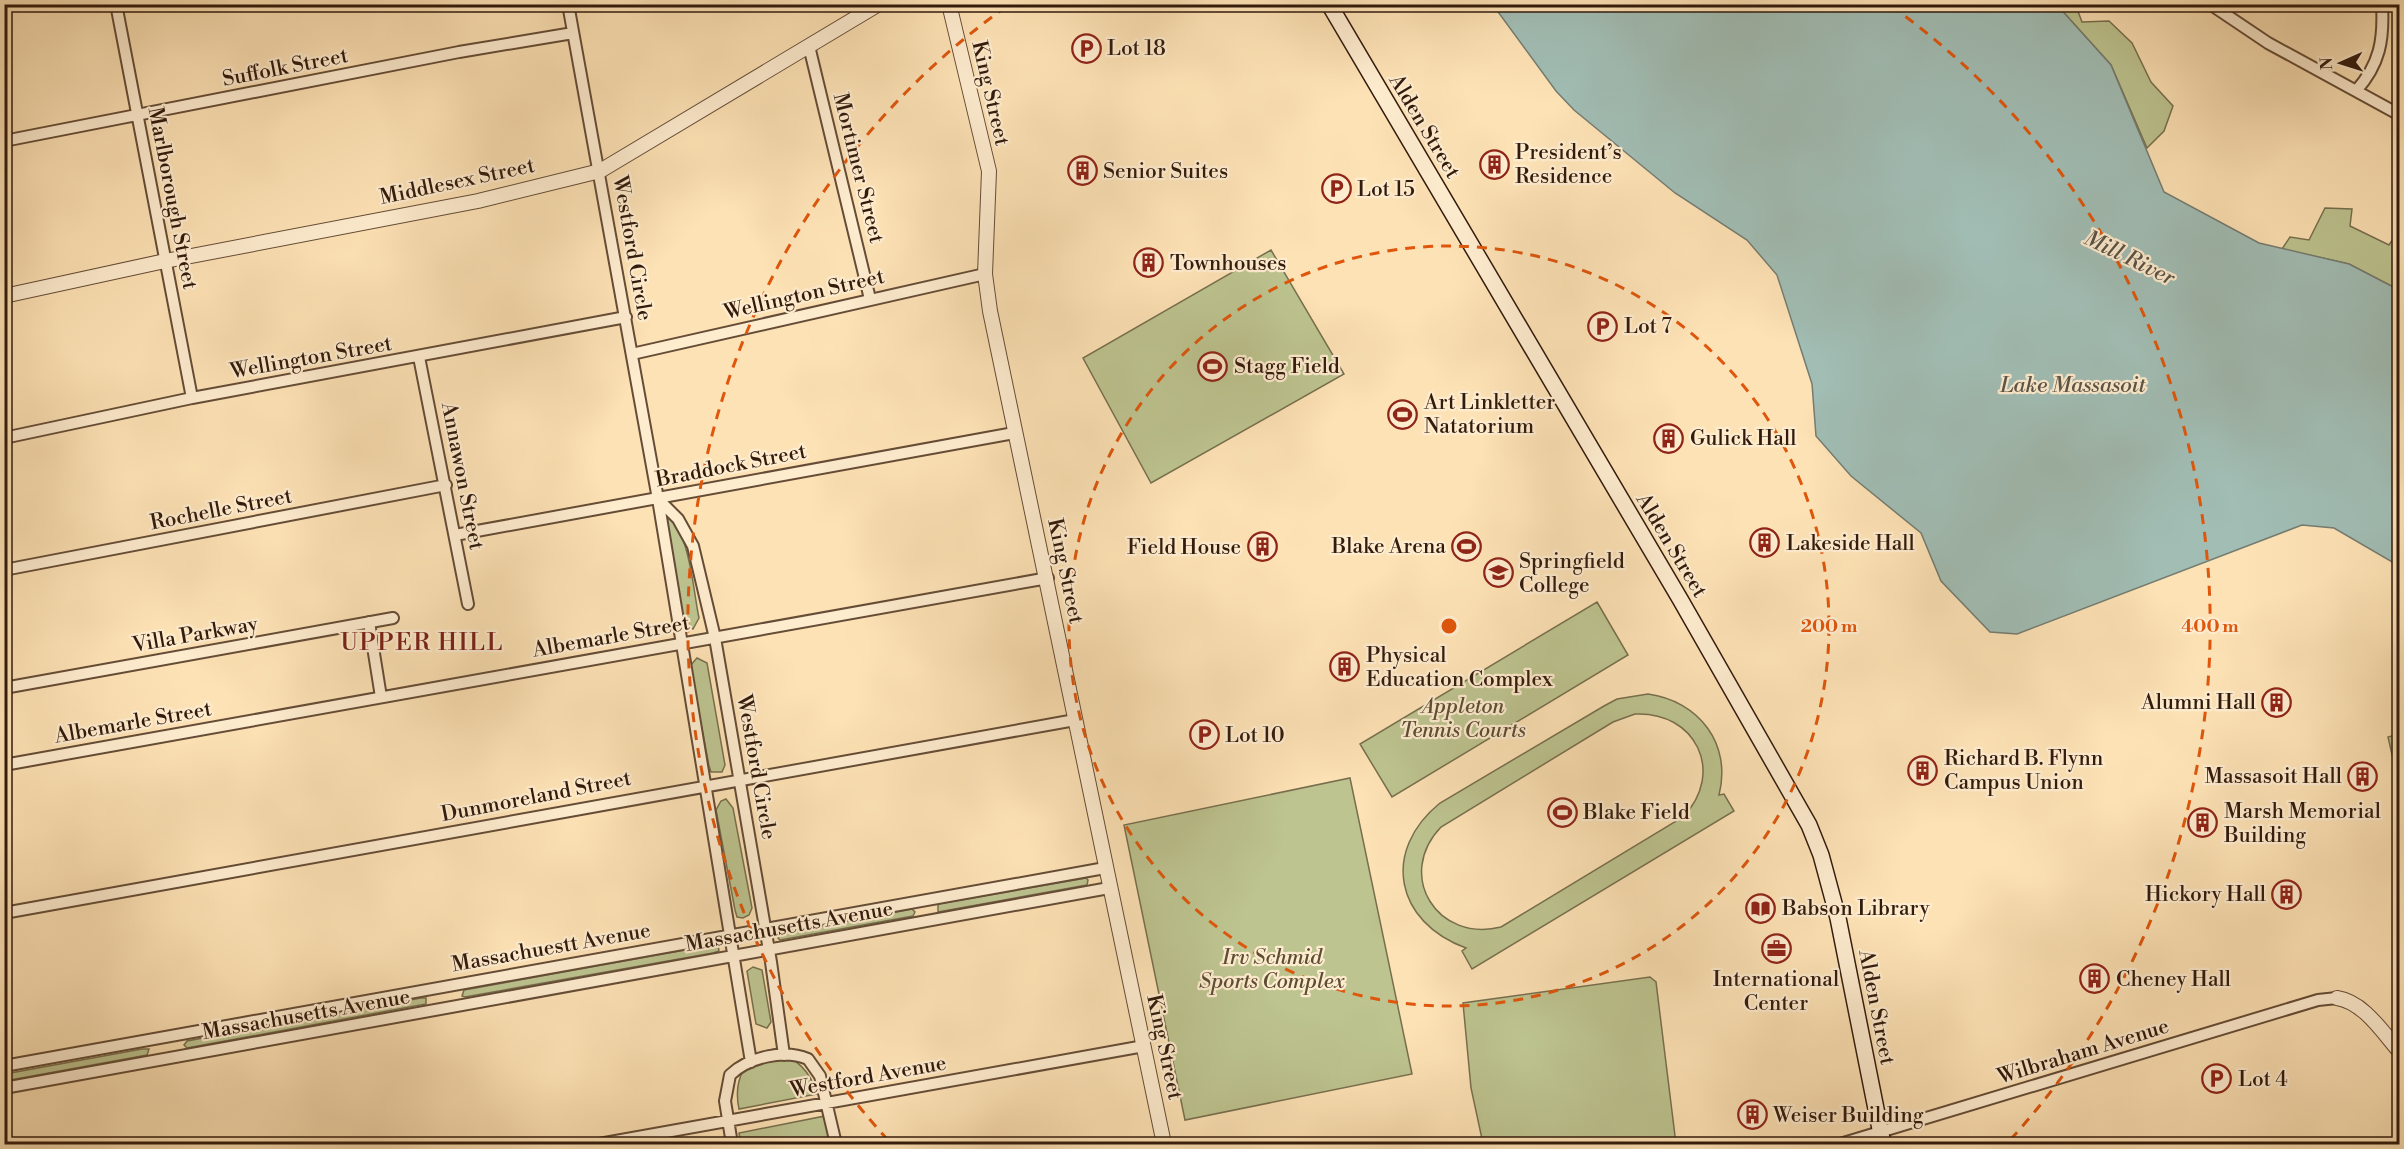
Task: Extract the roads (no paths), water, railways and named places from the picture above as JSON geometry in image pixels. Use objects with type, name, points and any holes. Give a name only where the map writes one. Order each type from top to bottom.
[{"type":"main road","name":"Alden Street","points":[[1329,4],[1680,599],[1805,817],[1821,855],[1835,907],[1882,1138]]},
{"type":"street","name":"Marlborough Street","points":[[116,4],[192,398]]},
{"type":"street","name":"Westford Circle","points":[[568,4],[658,499],[751,1062]]},
{"type":"street","name":"Middlesex Street","points":[[4,296],[165,261],[478,201],[600,171],[879,4]]},
{"type":"street","name":"King Street","points":[[949,4],[988,171],[985,274],[1014,433],[1048,578],[1109,888],[1164,1144]]},
{"type":"street","points":[[2210,4],[2268,43],[2400,115]]},
{"type":"street","points":[[2356,91],[2372,72],[2380,53],[2383,30],[2382,4]]},
{"type":"street","name":"Suffolk Street","points":[[4,141],[459,52],[573,33]]},
{"type":"street","name":"Mortimer Street","points":[[808,46],[844,183],[870,299]]},
{"type":"street","name":"Wellington Street","points":[[632,354],[985,274]]},
{"type":"street","name":"Wellington Street","points":[[4,438],[192,398],[626,317]]},
{"type":"street","name":"Annawon Street","points":[[419,357],[468,603]]},
{"type":"street","name":"Braddock Street","points":[[455,535],[1014,433]]},
{"type":"street","name":"Rochelle Street","points":[[4,570],[446,485]]},
{"type":"street","name":"Westford Circle","points":[[658,499],[678,519],[693,546],[715,638],[769,949],[784,1055]]},
{"type":"street","name":"Albemarle Street","points":[[4,765],[1048,578]]},
{"type":"street","name":"Villa Parkway","points":[[4,688],[393,618]]},
{"type":"street","points":[[369,622],[381,697]]},
{"type":"street","name":"Dunmoreland Street","points":[[4,913],[739,778],[1075,720]]},
{"type":"street","name":"Massachuestt Avenue","points":[[4,1066],[765,927],[1105,868]]},
{"type":"street","name":"Massachusetts Avenue","points":[[4,1088],[1109,888]]},
{"type":"street","name":"Massachusetts Avenue","points":[[923,900],[927,921]]},
{"type":"street","points":[[443,986],[447,1008]]},
{"type":"street","name":"Wilbraham Avenue","points":[[1840,1144],[1882,1138],[2318,1000],[2337,998]]},
{"type":"street","points":[[2337,998],[2348,1000],[2362,1011],[2400,1052]]},
{"type":"street","points":[[169,1036],[172,1058]]},
{"type":"street","name":"Westford Avenue","points":[[599,1144],[1143,1046]]},
{"type":"street","points":[[732,1144],[725,1101],[728,1080],[734,1071],[751,1062],[784,1055],[803,1057],[812,1062],[820,1076],[828,1102],[836,1144]]},
{"type":"water","name":"Lake Massasoit","points":[[1493,5],[2057,5],[2111,65],[2164,192],[2259,243],[2349,264],[2399,290],[2399,566],[2334,528],[2302,525],[2017,634],[1990,632],[1941,581],[1921,533],[1851,476],[1816,436],[1812,384],[1777,275],[1747,240],[1675,193],[1574,110],[1556,91]]},
{"type":"place","name":"Lot 18","points":[[1086,48]]},
{"type":"place","name":"President’s Residence","points":[[1494,164]]},
{"type":"place","name":"Senior Suites","points":[[1082,171]]},
{"type":"place","name":"Lot 15","points":[[1336,189]]},
{"type":"place","name":"Townhouses","points":[[1149,263]]},
{"type":"place","name":"Lot 7","points":[[1603,326]]},
{"type":"place","name":"Stagg Field","points":[[1213,366]]},
{"type":"place","name":"Art Linkletter Natatorium","points":[[1403,414]]},
{"type":"place","name":"Gulick Hall","points":[[1669,438]]},
{"type":"place","name":"Lakeside Hall","points":[[1765,543]]},
{"type":"place","name":"Blake Arena","points":[[1467,546]]},
{"type":"place","name":"Field House","points":[[1262,547]]},
{"type":"place","name":"Springfield College","points":[[1498,573]]},
{"type":"place","name":"Physical Education Complex","points":[[1345,667]]},
{"type":"place","name":"Alumni Hall","points":[[2277,702]]},
{"type":"place","name":"Lot 10","points":[[1204,735]]},
{"type":"place","name":"Richard B. Flynn Campus Union","points":[[1923,770]]},
{"type":"place","name":"Massasoit Hall","points":[[2363,776]]},
{"type":"place","name":"Blake Field","points":[[1562,812]]},
{"type":"place","name":"Marsh Memorial Building","points":[[2203,823]]},
{"type":"place","name":"Hickory Hall","points":[[2287,894]]},
{"type":"place","name":"Babson Library","points":[[1761,908]]},
{"type":"place","name":"International Center","points":[[1776,948]]},
{"type":"place","name":"Cheney Hall","points":[[2095,979]]},
{"type":"place","name":"Lot 4","points":[[2217,1079]]},
{"type":"place","name":"Weiser Building","points":[[1752,1115]]},
{"type":"district","name":"UPPER HILL","points":[[422,642]]},
{"type":"water label","name":"Mill River","points":[[2130,257]]},
{"type":"park label","name":"Appleton Tennis Courts","points":[[1463,718]]},
{"type":"park label","name":"Irv Schmid Sports Complex","points":[[1272,969]]}]
